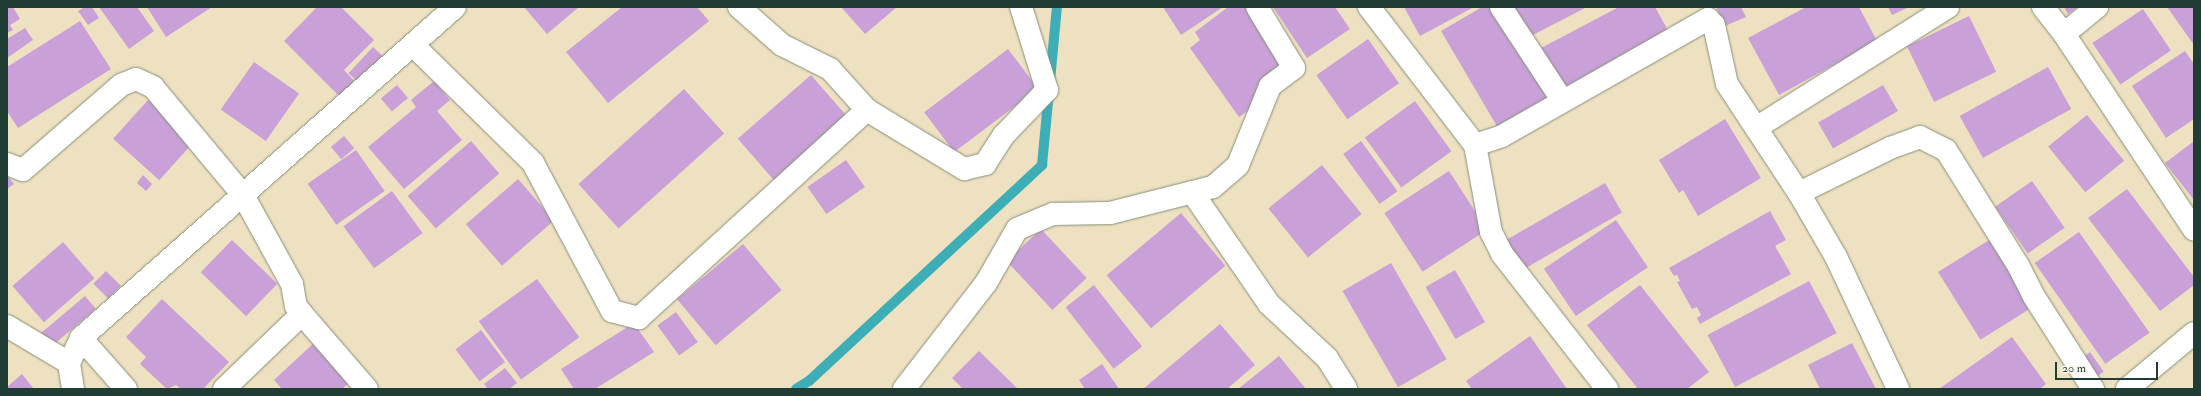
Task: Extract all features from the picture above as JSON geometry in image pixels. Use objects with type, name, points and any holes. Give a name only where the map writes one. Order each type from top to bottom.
[{"type":"street","points":[[73,389],[69,363],[81,338],[455,7]]},
{"type":"street","points":[[739,7],[782,45],[830,69],[867,110],[964,169],[985,164],[1004,136],[1048,90],[1023,9]]},
{"type":"street","points":[[904,389],[986,283],[1017,229],[1053,214],[1110,213],[1213,187],[1238,165],[1270,86],[1294,68],[1257,7]]},
{"type":"street","points":[[1369,7],[1475,145],[1491,232],[1502,254],[1607,389]]},
{"type":"street","points":[[1501,7],[1562,100]]},
{"type":"street","points":[[1756,128],[1948,7]]},
{"type":"street","points":[[2043,7],[2064,34],[2194,230]]},
{"type":"street","points":[[2064,34],[2098,7]]},
{"type":"street","points":[[1475,145],[1502,136],[1562,100],[1708,19],[1714,25],[1727,84],[1799,193],[1836,257],[1898,389]]},
{"type":"street","points":[[413,45],[534,163],[612,311],[639,318],[867,110]]},
{"type":"street","points":[[7,164],[23,170],[121,85],[136,80],[153,87],[243,195],[292,284],[296,306],[367,389]]},
{"type":"street","points":[[1799,193],[1890,148],[1920,137],[1946,150],[2019,267],[2033,295],[2093,389]]},
{"type":"street","points":[[1192,192],[1269,304],[1327,358],[1346,389]]},
{"type":"street","points":[[224,389],[302,314]]},
{"type":"street","points":[[7,326],[69,363]]},
{"type":"street","points":[[2127,389],[2194,333]]},
{"type":"street","points":[[81,338],[126,389]]},
{"type":"building","points":[[8,7],[13,7],[20,19],[10,25],[13,30],[7,33]]},
{"type":"building","points":[[85,7],[92,7],[99,18],[88,25],[78,11]]},
{"type":"building","points":[[99,7],[137,7],[154,31],[129,49]]},
{"type":"building","points":[[147,7],[212,7],[166,37]]},
{"type":"building","points":[[317,7],[341,7],[374,40],[344,70],[358,85],[343,100],[284,41]]},
{"type":"building","points":[[524,7],[579,7],[547,34]]},
{"type":"building","points":[[622,7],[697,7],[709,21],[608,103],[566,52]]},
{"type":"building","points":[[841,7],[897,7],[865,34]]},
{"type":"building","points":[[1163,7],[1223,7],[1181,35]]},
{"type":"building","points":[[1228,7],[1247,7],[1291,68],[1254,94],[1260,102],[1239,117],[1190,48],[1200,40],[1195,32]]},
{"type":"building","points":[[1273,7],[1335,7],[1350,29],[1307,58]]},
{"type":"building","points":[[1404,7],[1474,7],[1420,36]]},
{"type":"building","points":[[1482,7],[1498,7],[1551,97],[1498,128],[1441,31]]},
{"type":"building","points":[[1513,7],[1587,7],[1529,37]]},
{"type":"building","points":[[1619,7],[1655,7],[1671,36],[1565,93],[1541,48]]},
{"type":"building","points":[[1716,7],[1741,7],[1746,17],[1725,26]]},
{"type":"building","points":[[1806,7],[1859,7],[1877,41],[1779,95],[1748,38]]},
{"type":"building","points":[[1888,7],[1909,7],[1892,15]]},
{"type":"building","points":[[2064,7],[2078,7],[2068,14]]},
{"type":"building","points":[[2167,7],[2194,7],[2194,45]]},
{"type":"building","points":[[2143,9],[2171,50],[2120,85],[2092,43]]},
{"type":"building","points":[[1969,16],[1996,72],[1934,102],[1907,46]]},
{"type":"building","points":[[80,21],[111,69],[18,128],[7,111],[7,67]]},
{"type":"building","points":[[25,28],[33,40],[7,58],[7,39]]},
{"type":"building","points":[[1368,39],[1399,83],[1347,119],[1316,75]]},
{"type":"building","points":[[373,47],[386,59],[362,86],[348,73]]},
{"type":"building","points":[[1008,49],[1038,89],[954,152],[924,112]]},
{"type":"building","points":[[2185,51],[2194,64],[2194,119],[2166,138],[2132,86]]},
{"type":"building","points":[[254,62],[299,94],[266,141],[221,110]]},
{"type":"building","points":[[2048,67],[2071,109],[1983,158],[1960,116]]},
{"type":"building","points":[[811,75],[848,118],[775,182],[738,139]]},
{"type":"building","points":[[434,81],[450,100],[437,111],[462,140],[404,189],[368,147],[416,107],[411,100]]},
{"type":"building","points":[[397,85],[408,98],[392,112],[381,98]]},
{"type":"building","points":[[1883,85],[1898,111],[1833,148],[1818,122]]},
{"type":"building","points":[[684,89],[724,134],[619,229],[578,184]]},
{"type":"building","points":[[148,100],[194,141],[159,180],[113,139]]},
{"type":"building","points":[[1415,101],[1451,151],[1401,188],[1365,137]]},
{"type":"building","points":[[2087,115],[2124,161],[2085,192],[2048,146]]},
{"type":"building","points":[[1725,119],[1761,178],[1698,216],[1683,190],[1679,193],[1659,160]]},
{"type":"building","points":[[344,136],[354,148],[341,159],[331,147]]},
{"type":"building","points":[[471,141],[499,173],[436,229],[408,196]]},
{"type":"building","points":[[1361,141],[1397,191],[1380,204],[1343,154]]},
{"type":"building","points":[[2194,141],[2194,200],[2165,163]]},
{"type":"building","points":[[356,150],[385,191],[336,225],[308,184]]},
{"type":"building","points":[[846,160],[865,187],[826,214],[807,187]]},
{"type":"building","points":[[1322,165],[1362,214],[1308,257],[1268,208]]},
{"type":"building","points":[[1449,171],[1487,230],[1423,272],[1384,213]]},
{"type":"building","points":[[7,175],[14,184],[7,189]]},
{"type":"building","points":[[143,175],[152,184],[146,191],[137,183]]},
{"type":"building","points":[[518,179],[554,221],[502,266],[466,224]]},
{"type":"building","points":[[2032,181],[2065,228],[2028,254],[1995,207]]},
{"type":"building","points":[[1605,183],[1622,212],[1523,269],[1506,240]]},
{"type":"building","points":[[2127,189],[2194,277],[2194,285],[2160,311],[2088,218]]},
{"type":"building","points":[[392,191],[423,233],[374,268],[343,226]]},
{"type":"building","points":[[1770,211],[1786,240],[1775,246],[1791,274],[1700,324],[1697,318],[1701,315],[1697,307],[1692,309],[1677,282],[1680,281],[1677,275],[1674,276],[1669,268]]},
{"type":"building","points":[[1181,213],[1225,266],[1151,328],[1107,275]]},
{"type":"building","points":[[1616,220],[1648,267],[1576,316],[1544,269]]},
{"type":"building","points":[[1041,229],[1087,278],[1052,310],[1007,261]]},
{"type":"building","points":[[2079,232],[2150,333],[2105,364],[2035,263]]},
{"type":"building","points":[[1994,237],[2036,305],[1980,340],[1938,272]]},
{"type":"building","points":[[232,240],[277,284],[246,316],[201,272]]},
{"type":"building","points":[[63,242],[94,278],[44,322],[12,286]]},
{"type":"building","points":[[743,244],[782,290],[716,345],[677,299]]},
{"type":"building","points":[[1391,263],[1446,359],[1398,387],[1343,291]]},
{"type":"building","points":[[1455,270],[1485,322],[1456,339],[1426,287]]},
{"type":"building","points":[[106,271],[121,286],[108,299],[93,284]]},
{"type":"building","points":[[537,279],[579,337],[521,380],[479,321]]},
{"type":"building","points":[[1809,281],[1837,333],[1735,387],[1707,335]]},
{"type":"building","points":[[1094,285],[1142,346],[1114,369],[1066,307]]},
{"type":"building","points":[[1640,285],[1709,372],[1687,389],[1638,389],[1587,325]]},
{"type":"building","points":[[85,296],[96,309],[52,346],[41,333]]},
{"type":"building","points":[[162,299],[229,362],[203,389],[181,389],[176,385],[167,389],[140,364],[146,357],[126,337]]},
{"type":"building","points":[[676,312],[698,342],[679,355],[657,326]]},
{"type":"building","points":[[634,323],[654,352],[595,389],[574,389],[561,369]]},
{"type":"building","points":[[1220,324],[1255,365],[1227,389],[1143,389]]},
{"type":"building","points":[[481,330],[505,362],[480,381],[455,349]]},
{"type":"building","points":[[1530,336],[1567,389],[1472,389],[1466,381]]},
{"type":"building","points":[[2012,337],[2046,384],[2040,389],[1939,389]]},
{"type":"building","points":[[316,341],[353,379],[342,389],[282,389],[274,380]]},
{"type":"building","points":[[1852,343],[1876,389],[1820,389],[1808,365]]},
{"type":"building","points":[[979,351],[1018,389],[963,389],[952,378]]},
{"type":"building","points":[[2090,352],[2104,372],[2095,378],[2081,358]]},
{"type":"building","points":[[1279,356],[1306,389],[1238,389]]},
{"type":"building","points":[[1102,364],[1119,389],[1085,389],[1079,380]]},
{"type":"building","points":[[505,368],[517,383],[509,389],[488,389],[484,384]]},
{"type":"building","points":[[22,374],[34,389],[7,389],[7,387]]},
{"type":"waterway","points":[[796,389],[809,381],[1042,165],[1057,7]]}]
